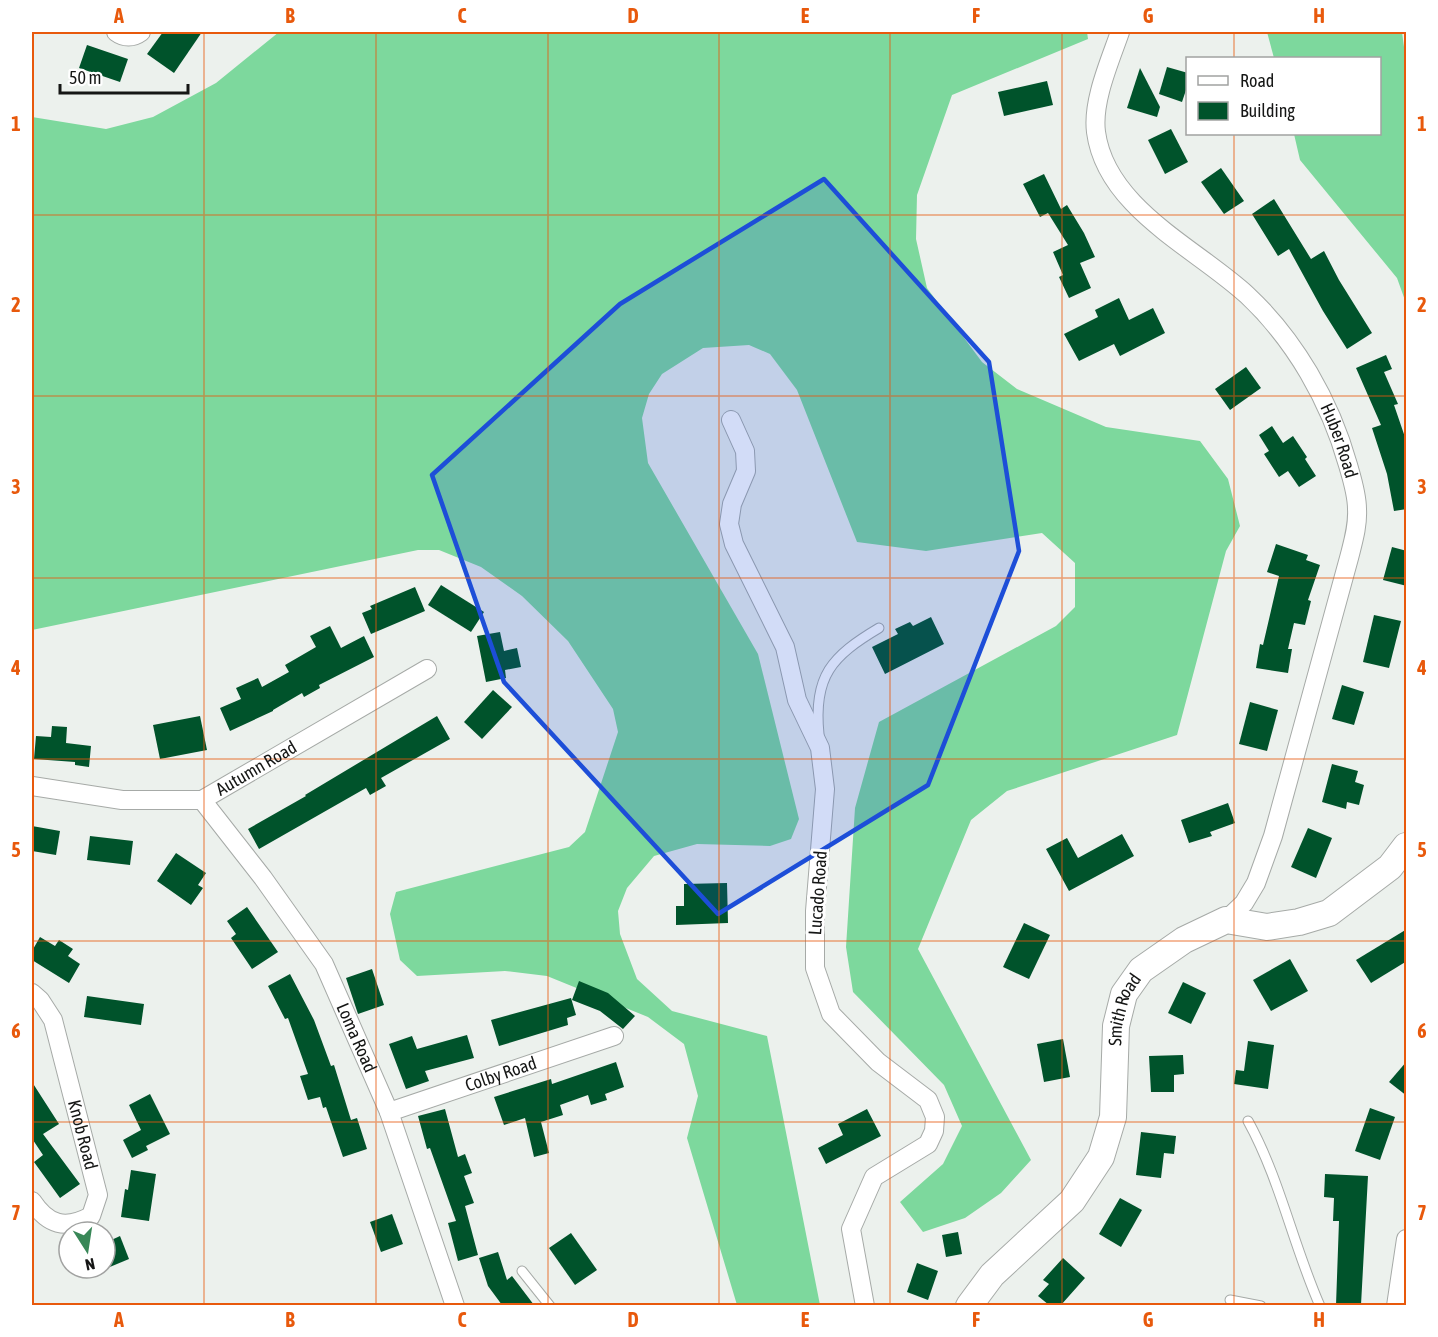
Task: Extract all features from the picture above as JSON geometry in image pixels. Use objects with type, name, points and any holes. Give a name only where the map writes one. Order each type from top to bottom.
[{"type":"street","points":[[116,32],[132,37],[141,32]]},
{"type":"street","name":"Huber Road","points":[[1120,32],[1095,113],[1096,134],[1112,177],[1132,203],[1247,295],[1291,345],[1326,403],[1342,444],[1353,483],[1357,508],[1356,530],[1349,558],[1273,836],[1256,883],[1244,903],[1226,920]]},
{"type":"street","name":"Lucado Road","points":[[731,420],[745,451],[746,471],[732,504],[729,524],[734,543],[785,647],[797,700],[820,748],[825,789],[815,911],[815,968],[831,1014],[878,1062],[928,1100],[936,1117],[934,1131],[928,1144],[874,1177],[852,1228],[864,1305]]},
{"type":"street","name":"Autumn Road","points":[[32,786],[122,800],[202,800],[427,669]]},
{"type":"street","name":"Loma Road","points":[[202,800],[263,878],[324,964],[389,1112],[455,1305]]},
{"type":"street","points":[[1226,920],[1267,927],[1299,922],[1329,912],[1390,867],[1407,846]]},
{"type":"street","name":"Smith Road","points":[[969,1305],[992,1275],[1072,1201],[1101,1157],[1113,1117],[1116,1026],[1124,994],[1141,970],[1161,954],[1226,920]]},
{"type":"street","name":"Knob Road","points":[[32,993],[40,1000],[53,1020],[98,1195],[91,1216],[75,1224],[55,1223],[40,1213],[32,1201]]},
{"type":"street","name":"Colby Road","points":[[389,1112],[614,1036]]},
{"type":"street","points":[[1396,1305],[1407,1239]]},
{"type":"lane","points":[[820,748],[817,718],[819,691],[827,672],[851,645],[879,628]]},
{"type":"lane","points":[[1248,1121],[1263,1148],[1309,1281],[1320,1305]]},
{"type":"lane","points":[[522,1270],[550,1305]]},
{"type":"lane","points":[[1230,1300],[1261,1305]]},
{"type":"highlighted area","points":[[824,179],[989,362],[1019,551],[928,785],[718,914],[504,682],[432,475],[620,304]]},
{"type":"green space","points":[[279,32],[1087,32],[1088,39],[952,95],[917,195],[916,239],[927,288],[982,362],[1017,389],[1106,427],[1200,441],[1228,479],[1240,526],[1226,551],[1177,735],[1007,791],[971,820],[918,949],[1031,1160],[1001,1193],[965,1218],[923,1232],[900,1202],[943,1164],[962,1126],[944,1085],[853,992],[846,947],[855,808],[879,722],[1056,626],[1075,607],[1075,563],[1042,533],[926,551],[857,542],[797,390],[770,354],[749,345],[703,348],[662,374],[649,394],[642,418],[648,463],[758,654],[799,819],[791,839],[770,846],[697,844],[654,856],[627,888],[618,911],[620,934],[637,979],[672,1011],[767,1036],[820,1305],[737,1305],[687,1138],[698,1096],[684,1044],[648,1017],[547,976],[505,971],[417,976],[400,960],[390,914],[396,892],[569,847],[585,832],[618,732],[613,709],[568,641],[522,596],[481,567],[439,550],[418,550],[32,630],[32,117],[106,129],[153,117],[216,83]]},
{"type":"green space","points":[[1267,32],[1402,32],[1406,62],[1406,303],[1397,278],[1300,160],[1294,135],[1381,135],[1381,57],[1274,57]]},
{"type":"building","points":[[163,32],[202,32],[174,73],[147,54]]},
{"type":"building","points":[[87,45],[128,59],[120,82],[79,68]]},
{"type":"building","points":[[1167,67],[1186,72],[1186,90],[1182,102],[1159,94]]},
{"type":"building","points":[[1140,68],[1160,107],[1157,117],[1127,108]]},
{"type":"building","points":[[1047,81],[1053,105],[1004,116],[998,92]]},
{"type":"building","points":[[1171,129],[1188,162],[1165,174],[1148,140]]},
{"type":"building","points":[[1221,168],[1244,201],[1224,214],[1201,182]]},
{"type":"building","points":[[1044,174],[1061,209],[1067,205],[1095,257],[1080,263],[1091,288],[1069,298],[1059,277],[1063,275],[1053,252],[1068,245],[1048,213],[1040,217],[1023,184]]},
{"type":"building","points":[[1274,199],[1311,259],[1324,251],[1372,333],[1347,349],[1289,249],[1278,256],[1252,214]]},
{"type":"building","points":[[1119,298],[1129,320],[1153,308],[1165,333],[1120,356],[1114,344],[1079,361],[1064,334],[1098,317],[1095,310]]},
{"type":"building","points":[[1386,355],[1392,369],[1384,372],[1398,404],[1394,405],[1407,443],[1407,509],[1394,511],[1387,474],[1372,428],[1381,425],[1356,368]]},
{"type":"building","points":[[1246,367],[1261,388],[1230,410],[1215,389]]},
{"type":"building","points":[[1272,426],[1283,443],[1293,436],[1316,476],[1299,487],[1288,471],[1279,477],[1264,454],[1269,451],[1259,435]]},
{"type":"building","points":[[1276,544],[1308,555],[1306,560],[1320,565],[1308,600],[1311,601],[1305,625],[1294,623],[1288,649],[1292,649],[1288,673],[1256,668],[1260,644],[1263,645],[1279,576],[1267,572]]},
{"type":"building","points":[[1392,547],[1407,551],[1407,586],[1383,580]]},
{"type":"building","points":[[441,585],[484,612],[471,632],[428,605]]},
{"type":"building","points":[[415,587],[425,611],[371,634],[362,613],[372,609],[370,606]]},
{"type":"building","points":[[1374,615],[1401,621],[1389,668],[1363,662]]},
{"type":"building","points":[[931,617],[944,644],[885,674],[872,647],[898,634],[895,629],[910,622],[913,626]]},
{"type":"building","points":[[330,626],[341,648],[364,636],[374,657],[319,685],[320,688],[304,697],[302,693],[273,711],[230,731],[220,708],[241,699],[236,688],[258,678],[262,687],[289,672],[285,665],[316,647],[310,636]]},
{"type":"building","points":[[500,632],[504,651],[517,648],[521,667],[505,670],[506,678],[486,682],[477,636]]},
{"type":"building","points":[[1342,685],[1364,692],[1354,725],[1332,719]]},
{"type":"building","points":[[493,690],[512,707],[482,739],[464,722]]},
{"type":"building","points":[[1250,702],[1278,710],[1267,751],[1239,744]]},
{"type":"building","points":[[200,716],[207,750],[160,759],[153,725]]},
{"type":"building","points":[[437,716],[450,739],[381,778],[386,786],[370,795],[366,788],[259,849],[248,829]]},
{"type":"building","points":[[52,726],[67,727],[66,743],[91,746],[89,767],[75,765],[75,762],[34,759],[36,736],[51,737]]},
{"type":"building","points":[[1332,764],[1358,771],[1355,782],[1364,785],[1359,805],[1347,802],[1346,809],[1322,802]]},
{"type":"building","points":[[1228,803],[1235,823],[1210,832],[1212,836],[1189,843],[1181,820]]},
{"type":"building","points":[[32,826],[60,831],[56,855],[32,851]]},
{"type":"building","points":[[1308,828],[1332,838],[1316,878],[1291,867]]},
{"type":"building","points":[[1122,834],[1134,856],[1069,891],[1046,849],[1067,838],[1078,858]]},
{"type":"building","points":[[90,836],[133,841],[130,865],[87,860]]},
{"type":"building","points":[[176,853],[206,873],[198,885],[203,888],[191,905],[157,881]]},
{"type":"building","points":[[727,883],[728,923],[676,925],[676,906],[684,906],[684,884]]},
{"type":"building","points":[[247,907],[278,952],[252,969],[231,938],[236,934],[227,921]]},
{"type":"building","points":[[1024,923],[1050,935],[1029,979],[1003,967]]},
{"type":"building","points":[[1407,929],[1407,961],[1371,983],[1356,960]]},
{"type":"building","points":[[40,937],[55,946],[59,940],[73,949],[68,956],[80,964],[69,983],[32,960],[32,951]]},
{"type":"building","points":[[1290,959],[1308,991],[1271,1011],[1253,980]]},
{"type":"building","points":[[372,969],[384,1005],[358,1014],[346,978]]},
{"type":"building","points":[[290,974],[314,1020],[331,1066],[334,1065],[351,1120],[357,1118],[367,1149],[343,1157],[326,1107],[323,1108],[320,1097],[308,1100],[300,1076],[308,1074],[288,1018],[285,1019],[268,986]]},
{"type":"building","points":[[579,981],[608,993],[635,1016],[623,1029],[600,1011],[572,1000]]},
{"type":"building","points":[[1183,982],[1206,993],[1191,1024],[1168,1013]]},
{"type":"building","points":[[87,996],[144,1004],[141,1025],[84,1017]]},
{"type":"building","points":[[571,998],[576,1015],[567,1018],[568,1025],[499,1046],[491,1020]]},
{"type":"building","points":[[467,1035],[474,1058],[425,1071],[429,1081],[406,1089],[389,1044],[412,1036],[417,1049]]},
{"type":"building","points":[[1063,1039],[1070,1077],[1044,1082],[1037,1044]]},
{"type":"building","points":[[1248,1041],[1274,1045],[1268,1089],[1234,1084],[1236,1070],[1244,1071]]},
{"type":"building","points":[[1183,1055],[1184,1074],[1174,1075],[1174,1092],[1151,1092],[1149,1056]]},
{"type":"building","points":[[1407,1061],[1407,1096],[1389,1082]]},
{"type":"building","points":[[616,1062],[624,1087],[605,1094],[607,1100],[591,1105],[588,1095],[560,1105],[563,1115],[541,1122],[549,1153],[534,1157],[525,1118],[504,1125],[494,1097],[551,1079],[552,1084]]},
{"type":"building","points":[[32,1082],[59,1124],[43,1134],[80,1184],[60,1198],[34,1162],[43,1155],[32,1141]]},
{"type":"building","points":[[150,1094],[170,1134],[146,1146],[148,1150],[132,1158],[123,1140],[141,1130],[129,1105]]},
{"type":"building","points":[[1370,1108],[1395,1117],[1380,1160],[1355,1151]]},
{"type":"building","points":[[445,1109],[458,1157],[465,1154],[472,1173],[464,1176],[474,1203],[465,1206],[478,1255],[458,1261],[448,1223],[456,1221],[430,1148],[427,1149],[418,1116]]},
{"type":"building","points":[[867,1109],[881,1136],[826,1164],[818,1148],[843,1135],[838,1124]]},
{"type":"building","points":[[1141,1132],[1176,1136],[1174,1154],[1164,1153],[1161,1178],[1136,1175]]},
{"type":"building","points":[[131,1170],[156,1174],[149,1221],[121,1217],[125,1189],[128,1190]]},
{"type":"building","points":[[1325,1174],[1368,1176],[1361,1305],[1336,1305],[1339,1221],[1333,1221],[1334,1198],[1324,1197]]},
{"type":"building","points":[[1120,1198],[1142,1210],[1121,1247],[1099,1234]]},
{"type":"building","points":[[392,1214],[403,1244],[381,1252],[370,1222]]},
{"type":"building","points":[[958,1232],[962,1254],[946,1257],[942,1235]]},
{"type":"building","points":[[571,1233],[597,1270],[575,1285],[549,1248]]},
{"type":"building","points":[[120,1236],[129,1259],[117,1264],[117,1237]]},
{"type":"building","points":[[498,1252],[507,1280],[512,1276],[534,1305],[502,1305],[488,1286],[479,1258]]},
{"type":"building","points":[[1063,1258],[1085,1278],[1061,1305],[1049,1305],[1038,1296],[1049,1284],[1043,1280]]},
{"type":"building","points":[[917,1263],[938,1271],[928,1300],[907,1292]]}]
